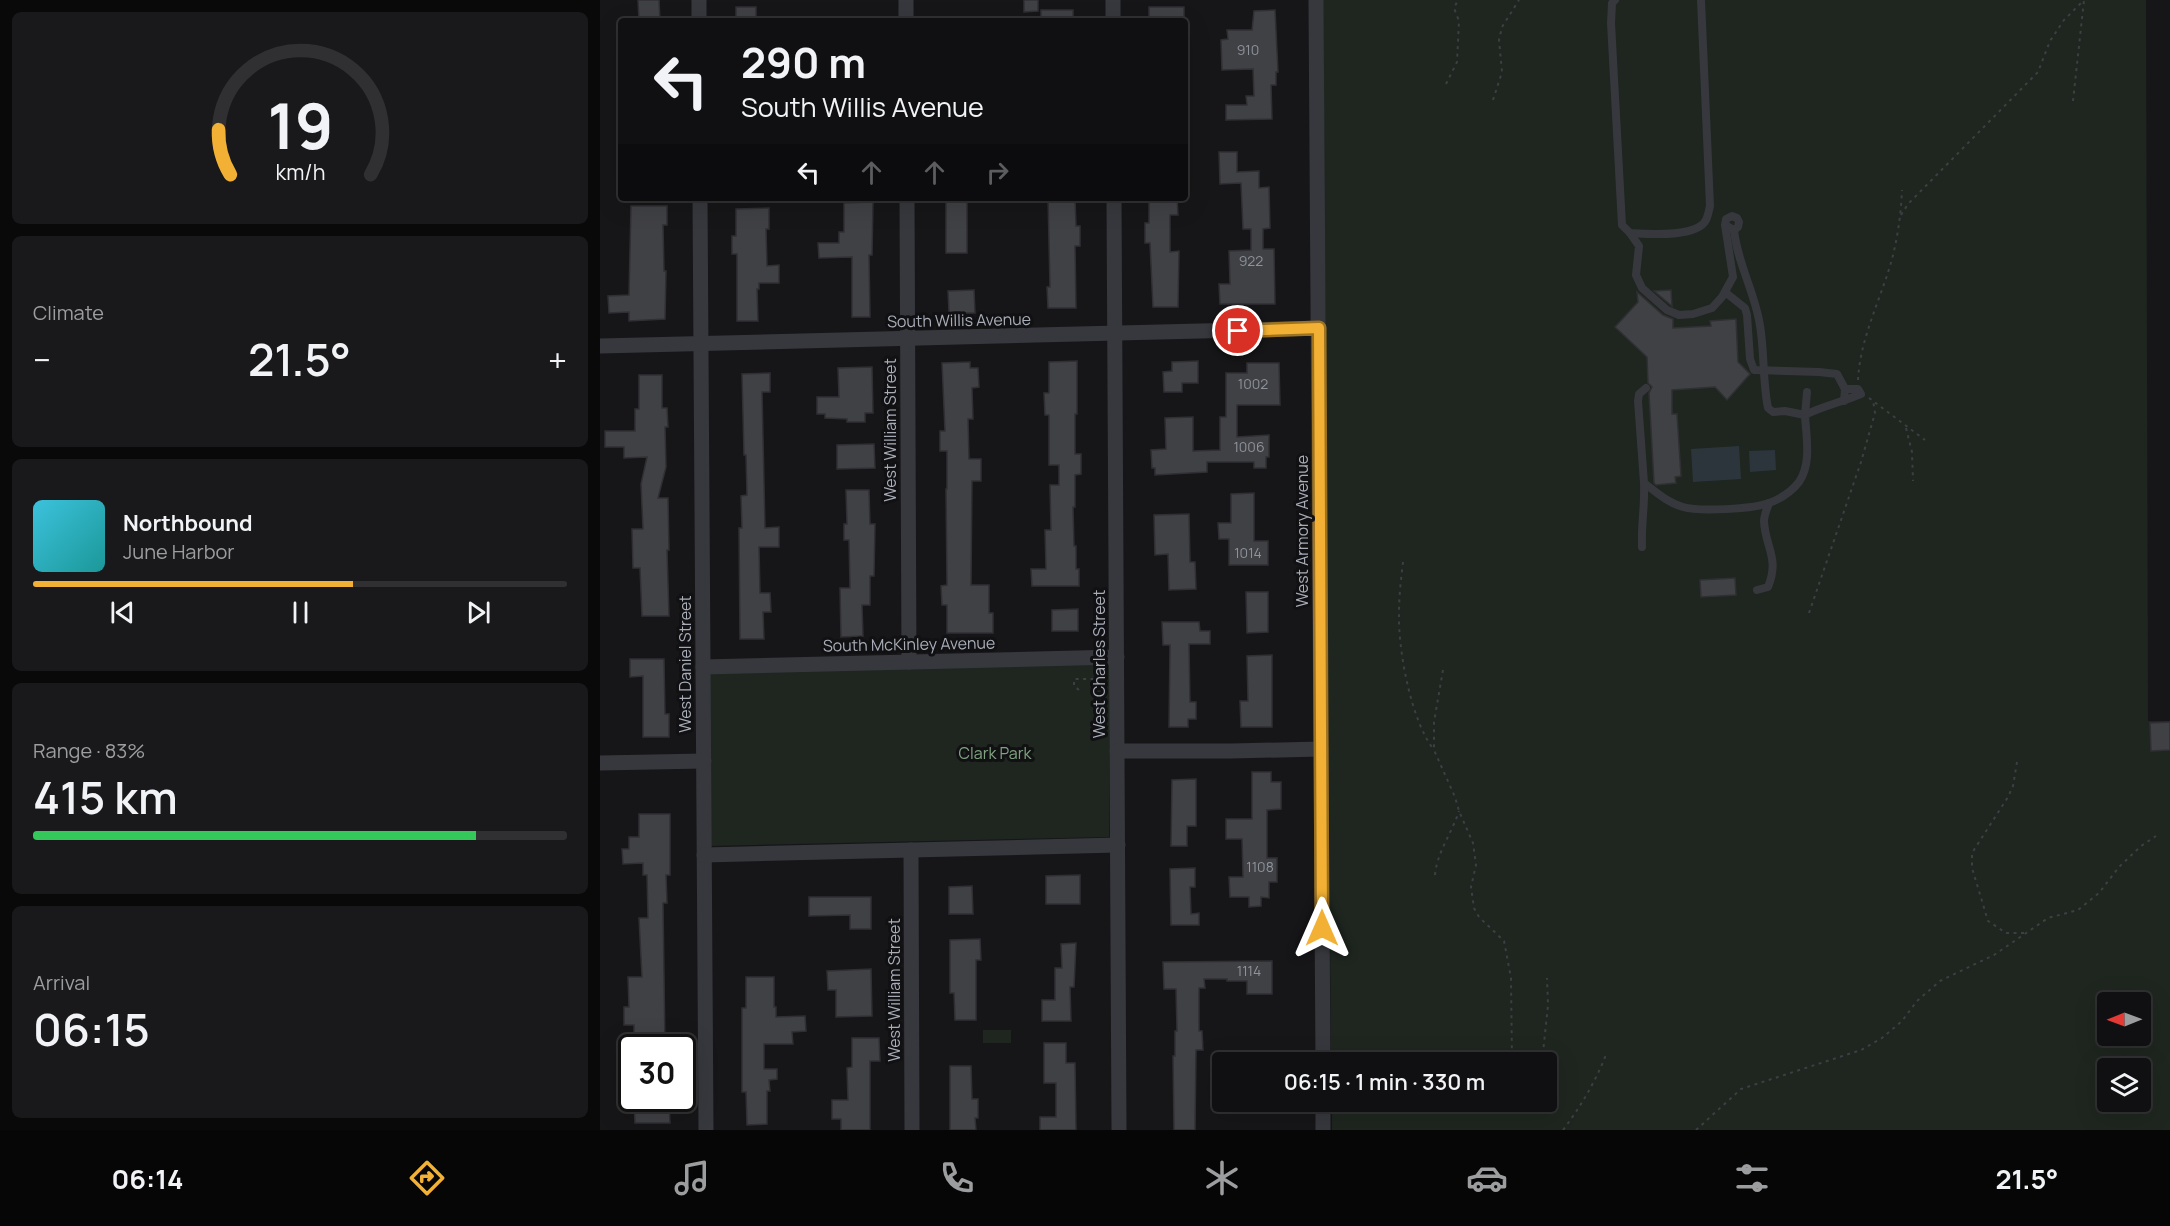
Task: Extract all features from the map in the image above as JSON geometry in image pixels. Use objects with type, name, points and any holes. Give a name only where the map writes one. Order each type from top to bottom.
[{"type":"street","points":[[699,0],[699,18]]},
{"type":"street","points":[[906,0],[906,18]]},
{"type":"street","points":[[1113,0],[1113,18]]},
{"type":"street","name":"West Armory Avenue","points":[[1317,0],[1323,1052]]},
{"type":"street","name":"West Daniel Street","points":[[700,201],[706,1130]]},
{"type":"street","name":"West William Street","points":[[907,201],[909,662]]},
{"type":"street","name":"West Charles Street","points":[[1114,201],[1119,1130]]},
{"type":"street","name":"South Willis Avenue","points":[[600,346],[1319,328]]},
{"type":"street","name":"South McKinley Avenue","points":[[703,667],[1117,657]]},
{"type":"street","points":[[1117,751],[1321,749]]},
{"type":"street","points":[[600,764],[704,761]]},
{"type":"street","points":[[704,855],[1118,844]]},
{"type":"street","name":"West William Street","points":[[911,850],[912,1130]]},
{"type":"street","points":[[1323,1112],[1323,1130]]},
{"type":"lane","points":[[1615,0],[1612,3],[1611,23],[1622,225],[1638,246],[1636,261],[1639,283],[1667,310],[1679,315],[1703,312],[1712,308],[1733,278],[1725,225],[1726,219],[1732,216],[1739,222],[1738,227],[1734,230]]},
{"type":"lane","points":[[1630,233],[1661,234],[1696,229],[1706,221],[1710,206],[1701,0]]},
{"type":"lane","points":[[1725,225],[1734,230]]},
{"type":"lane","points":[[1734,230],[1735,244],[1760,322],[1768,408],[1773,412],[1785,411],[1805,415],[1822,406],[1844,401],[1859,391]]},
{"type":"lane","points":[[1725,292],[1745,308],[1750,359],[1754,370],[1837,374],[1845,389],[1844,401]]},
{"type":"lane","points":[[1642,547],[1641,527],[1645,499],[1638,401],[1639,394],[1646,388]]},
{"type":"lane","points":[[1845,389],[1859,391]]},
{"type":"lane","points":[[1644,483],[1671,502],[1682,507],[1700,510],[1754,506],[1769,503],[1787,494],[1800,481],[1807,461],[1805,415],[1808,392]]},
{"type":"lane","points":[[1757,590],[1768,587],[1773,575],[1770,544],[1764,519],[1769,503]]},
{"type":"path","points":[[1446,84],[1457,62],[1459,21],[1454,8],[1458,0]]},
{"type":"path","points":[[1493,100],[1502,72],[1499,39],[1502,27],[1519,0]]},
{"type":"path","points":[[2073,101],[2084,0]]},
{"type":"path","points":[[1900,215],[1908,204],[2038,72],[2050,41],[2064,20],[2084,0]]},
{"type":"path","points":[[1902,190],[1892,258],[1865,339],[1858,373],[1859,391],[1925,440]]},
{"type":"path","points":[[1809,613],[1862,462],[1875,413],[1873,400]]},
{"type":"path","points":[[1906,426],[1912,452],[1913,481]]},
{"type":"path","points":[[1403,562],[1399,614],[1400,644],[1410,693],[1424,737],[1434,750],[1473,843],[1476,855],[1471,887],[1474,908],[1479,917],[1504,941],[1511,978],[1512,1052]]},
{"type":"path","points":[[1434,750],[1434,722],[1443,670]]},
{"type":"path","points":[[1079,690],[1074,686],[1074,680],[1098,679]]},
{"type":"path","points":[[2017,762],[2013,786],[1972,854],[1972,868],[1988,921],[2006,933],[2026,933]]},
{"type":"path","points":[[1435,875],[1438,857],[1459,811]]},
{"type":"path","points":[[1696,1130],[1741,1089],[1861,1050],[1882,1038],[1902,1021],[1917,1001],[1940,981],[1994,955],[2048,918],[2078,910],[2099,893],[2134,853],[2156,836]]},
{"type":"path","points":[[1543,1052],[1548,1005],[1547,978]]},
{"type":"path","points":[[1563,1130],[1581,1105],[1600,1071],[1607,1052]]},
{"type":"green space","points":[[1323,0],[2146,0],[2148,721],[2170,721],[2170,1130],[1332,1130],[1332,1112],[1557,1112],[1557,1052],[1331,1052]]},
{"type":"green space","name":"Clark Park","points":[[1109,664],[1109,837],[711,846],[708,672]]},
{"type":"green space","points":[[983,1030],[1011,1030],[1011,1043],[983,1043]]},
{"type":"shaded area","points":[[1739,446],[1741,479],[1693,482],[1691,449]]},
{"type":"shaded area","points":[[1775,450],[1776,470],[1750,472],[1749,451]]},
{"type":"building","points":[[638,0],[659,0],[660,18],[639,18]]},
{"type":"building","points":[[1024,0],[1038,0],[1038,11],[1024,12]]},
{"type":"building","points":[[736,7],[756,7],[756,18],[736,18]]},
{"type":"building","points":[[1149,7],[1184,7],[1184,18],[1149,18]]},
{"type":"building","points":[[1041,10],[1073,10],[1073,18],[1041,18]]},
{"type":"building","points":[[1275,10],[1278,72],[1276,72],[1276,85],[1271,85],[1272,119],[1226,120],[1226,105],[1247,105],[1246,96],[1254,96],[1253,69],[1222,70],[1221,40],[1228,39],[1227,30],[1252,30],[1254,11]]},
{"type":"building","points":[[1219,152],[1237,152],[1237,172],[1259,171],[1259,188],[1269,187],[1270,228],[1263,229],[1263,249],[1274,249],[1275,304],[1220,304],[1219,284],[1230,284],[1229,251],[1251,250],[1251,229],[1243,229],[1241,183],[1220,184]]},
{"type":"building","points":[[946,201],[967,201],[967,253],[946,253]]},
{"type":"building","points":[[1048,201],[1075,201],[1076,226],[1080,226],[1080,246],[1075,246],[1076,308],[1048,308],[1047,287],[1050,287]]},
{"type":"building","points":[[1149,201],[1177,201],[1178,215],[1170,215],[1170,252],[1179,251],[1178,307],[1153,307],[1150,243],[1145,243],[1145,223],[1149,223]]},
{"type":"building","points":[[873,202],[872,255],[869,255],[870,317],[852,317],[852,257],[819,258],[818,243],[839,243],[839,232],[844,232],[844,203]]},
{"type":"building","points":[[631,206],[667,206],[667,225],[663,225],[664,271],[666,271],[665,319],[629,321],[629,312],[609,313],[608,296],[629,295]]},
{"type":"building","points":[[769,208],[769,229],[766,229],[767,266],[779,265],[779,283],[759,283],[759,289],[757,289],[758,321],[737,321],[737,254],[732,254],[732,236],[736,236],[736,209]]},
{"type":"building","points":[[974,290],[975,313],[949,313],[948,291]]},
{"type":"building","points":[[1671,290],[1672,306],[1654,291]]},
{"type":"building","points":[[1637,292],[1663,315],[1673,319],[1673,328],[1711,326],[1710,321],[1736,319],[1738,362],[1750,374],[1727,400],[1715,387],[1672,390],[1672,414],[1677,414],[1681,476],[1675,477],[1676,483],[1656,485],[1654,483],[1649,393],[1652,387],[1648,383],[1647,357],[1615,327],[1638,302]]},
{"type":"building","points":[[1077,361],[1075,454],[1081,454],[1081,474],[1075,475],[1075,507],[1073,507],[1074,546],[1076,546],[1076,569],[1079,569],[1079,586],[1032,586],[1031,569],[1046,569],[1045,530],[1051,530],[1050,485],[1059,485],[1059,465],[1049,465],[1049,415],[1045,415],[1044,393],[1049,393],[1049,362]]},
{"type":"building","points":[[1198,361],[1198,383],[1182,383],[1182,392],[1164,392],[1163,372],[1172,371],[1172,362]]},
{"type":"building","points":[[970,362],[970,368],[978,368],[979,387],[972,388],[973,419],[968,419],[969,459],[981,459],[981,481],[972,481],[971,585],[989,585],[989,613],[993,613],[993,633],[947,633],[947,605],[942,605],[941,586],[947,585],[947,451],[940,451],[940,431],[945,431],[942,363]]},
{"type":"building","points":[[1247,363],[1279,363],[1280,405],[1237,405],[1237,437],[1269,435],[1269,457],[1266,457],[1266,468],[1254,468],[1254,462],[1207,462],[1207,472],[1155,475],[1155,468],[1152,468],[1151,450],[1166,449],[1165,418],[1193,417],[1193,451],[1220,450],[1220,417],[1226,417],[1226,373],[1247,373]]},
{"type":"building","points":[[872,367],[873,413],[865,413],[865,422],[847,422],[847,419],[825,418],[825,414],[817,414],[817,397],[839,397],[838,368]]},
{"type":"building","points":[[770,373],[770,392],[762,392],[765,528],[779,527],[779,547],[759,547],[760,593],[770,593],[771,612],[763,612],[764,639],[740,639],[739,528],[742,528],[741,496],[747,495],[742,374]]},
{"type":"building","points":[[639,375],[662,375],[662,408],[667,408],[666,467],[658,498],[668,498],[669,616],[642,616],[640,568],[633,568],[632,529],[643,529],[641,484],[647,457],[624,458],[624,447],[605,447],[605,431],[635,431],[635,409],[639,409]]},
{"type":"building","points":[[874,444],[875,468],[837,469],[837,445]]},
{"type":"building","points":[[846,490],[869,490],[870,524],[875,524],[874,576],[870,576],[870,605],[862,605],[863,636],[841,637],[840,588],[850,588],[849,540],[844,540],[844,524],[847,524]]},
{"type":"building","points":[[1254,493],[1254,541],[1268,541],[1268,565],[1229,565],[1229,539],[1219,539],[1218,523],[1231,523],[1231,494]]},
{"type":"building","points":[[1189,514],[1190,562],[1195,562],[1196,589],[1169,590],[1168,554],[1155,555],[1154,515]]},
{"type":"building","points":[[1735,578],[1736,595],[1701,597],[1700,580]]},
{"type":"building","points":[[1246,592],[1268,592],[1268,632],[1247,633]]},
{"type":"building","points":[[1078,609],[1078,631],[1052,631],[1052,610]]},
{"type":"building","points":[[1162,622],[1199,622],[1200,631],[1210,631],[1210,644],[1189,644],[1190,702],[1196,702],[1196,719],[1188,719],[1188,727],[1169,727],[1170,645],[1163,645]]},
{"type":"building","points":[[1272,655],[1272,727],[1241,727],[1240,701],[1248,701],[1247,656]]},
{"type":"building","points":[[630,659],[664,659],[665,714],[669,714],[669,737],[643,737],[643,676],[630,677]]},
{"type":"building","points":[[2170,722],[2170,750],[2151,751],[2150,723]]},
{"type":"building","points":[[1252,772],[1271,772],[1271,782],[1281,782],[1281,809],[1267,810],[1267,858],[1277,858],[1277,882],[1269,882],[1269,898],[1261,897],[1261,906],[1249,907],[1249,897],[1230,897],[1229,877],[1243,877],[1242,839],[1226,839],[1226,819],[1252,819]]},
{"type":"building","points":[[1196,779],[1196,826],[1187,826],[1187,846],[1171,846],[1172,780]]},
{"type":"building","points":[[639,814],[670,814],[670,875],[666,875],[667,903],[663,903],[665,1034],[634,1034],[634,1025],[624,1025],[624,1007],[629,1007],[628,977],[642,977],[639,918],[648,918],[647,875],[643,875],[643,863],[623,864],[622,849],[629,849],[629,837],[639,837]]},
{"type":"building","points":[[1195,868],[1195,887],[1190,887],[1191,914],[1199,913],[1199,925],[1171,925],[1170,869]]},
{"type":"building","points":[[1080,875],[1080,904],[1046,904],[1046,876]]},
{"type":"building","points":[[972,886],[973,914],[949,914],[949,887]]},
{"type":"building","points":[[809,897],[871,897],[871,929],[850,929],[850,915],[809,916]]},
{"type":"building","points":[[980,939],[981,960],[976,960],[976,1020],[955,1020],[954,993],[950,993],[950,940]]},
{"type":"building","points":[[1076,943],[1074,987],[1070,987],[1071,1021],[1042,1021],[1042,1000],[1055,1000],[1055,968],[1062,968],[1061,944]]},
{"type":"building","points":[[1272,961],[1272,994],[1247,994],[1247,981],[1204,979],[1205,988],[1199,988],[1199,1031],[1202,1031],[1203,1050],[1196,1050],[1195,1130],[1174,1130],[1173,1056],[1175,1056],[1175,1031],[1177,1031],[1176,989],[1164,989],[1163,962]]},
{"type":"building","points":[[871,969],[872,1016],[836,1017],[836,990],[828,990],[827,971]]},
{"type":"building","points":[[746,977],[774,977],[776,1017],[805,1016],[806,1031],[792,1032],[793,1044],[764,1044],[764,1069],[777,1069],[777,1079],[769,1080],[770,1091],[767,1091],[767,1124],[747,1125],[746,1092],[742,1092],[742,1008],[746,1008]]},
{"type":"building","points":[[852,1038],[879,1038],[880,1061],[870,1061],[870,1130],[841,1130],[841,1119],[832,1119],[832,1100],[848,1100],[847,1068],[852,1067]]},
{"type":"building","points":[[1044,1043],[1066,1043],[1066,1063],[1075,1063],[1076,1130],[1040,1130],[1040,1117],[1056,1117],[1056,1083],[1044,1083]]},
{"type":"building","points":[[950,1066],[971,1066],[972,1099],[978,1099],[976,1130],[950,1130]]},
{"type":"building","points":[[634,1112],[670,1112],[670,1123],[635,1123]]},
{"type":"route","points":[[1238,331],[1319,328],[1322,928]]}]
